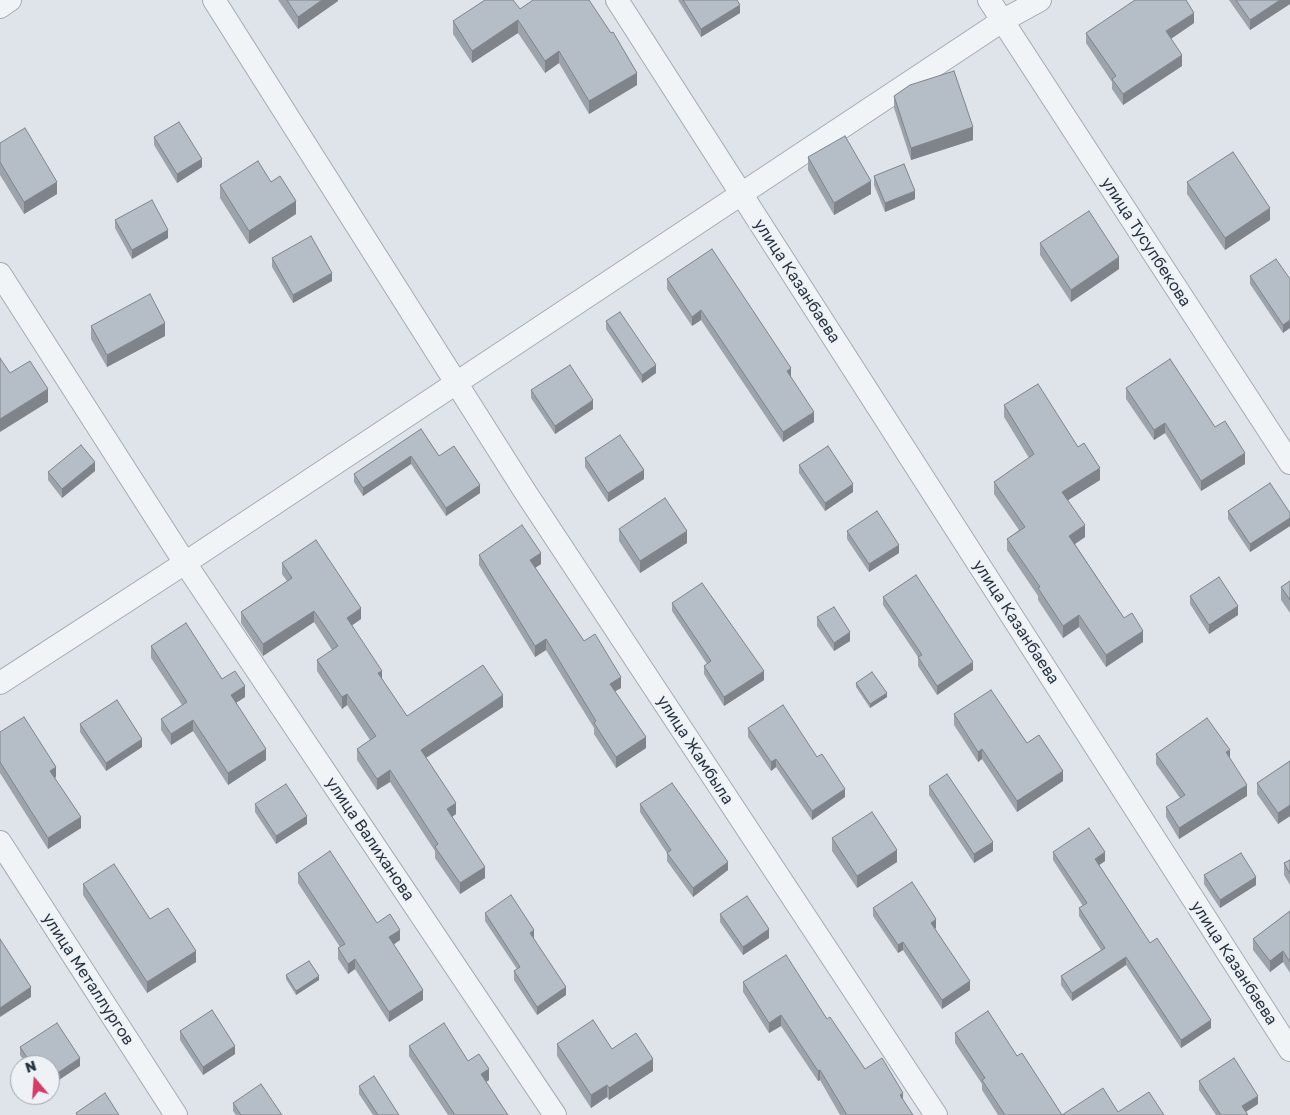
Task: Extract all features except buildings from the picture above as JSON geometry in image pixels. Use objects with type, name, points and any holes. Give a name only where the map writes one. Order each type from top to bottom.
[{"type":"street","points":[[0,7],[10,0]]},
{"type":"street","name":"улица Жамбыла","points":[[214,0],[524,490],[936,1115]]},
{"type":"street","name":"улица Казанбаева","points":[[618,0],[1290,1050]]},
{"type":"street","name":"улица Тусупбекова","points":[[989,0],[1290,463]]},
{"type":"street","points":[[0,683],[185,563],[1002,21],[1040,0]]},
{"type":"street","name":"улица Валиханова","points":[[0,274],[185,563],[555,1115]]},
{"type":"street","name":"улица Металлургов","points":[[0,842],[176,1115]]}]
